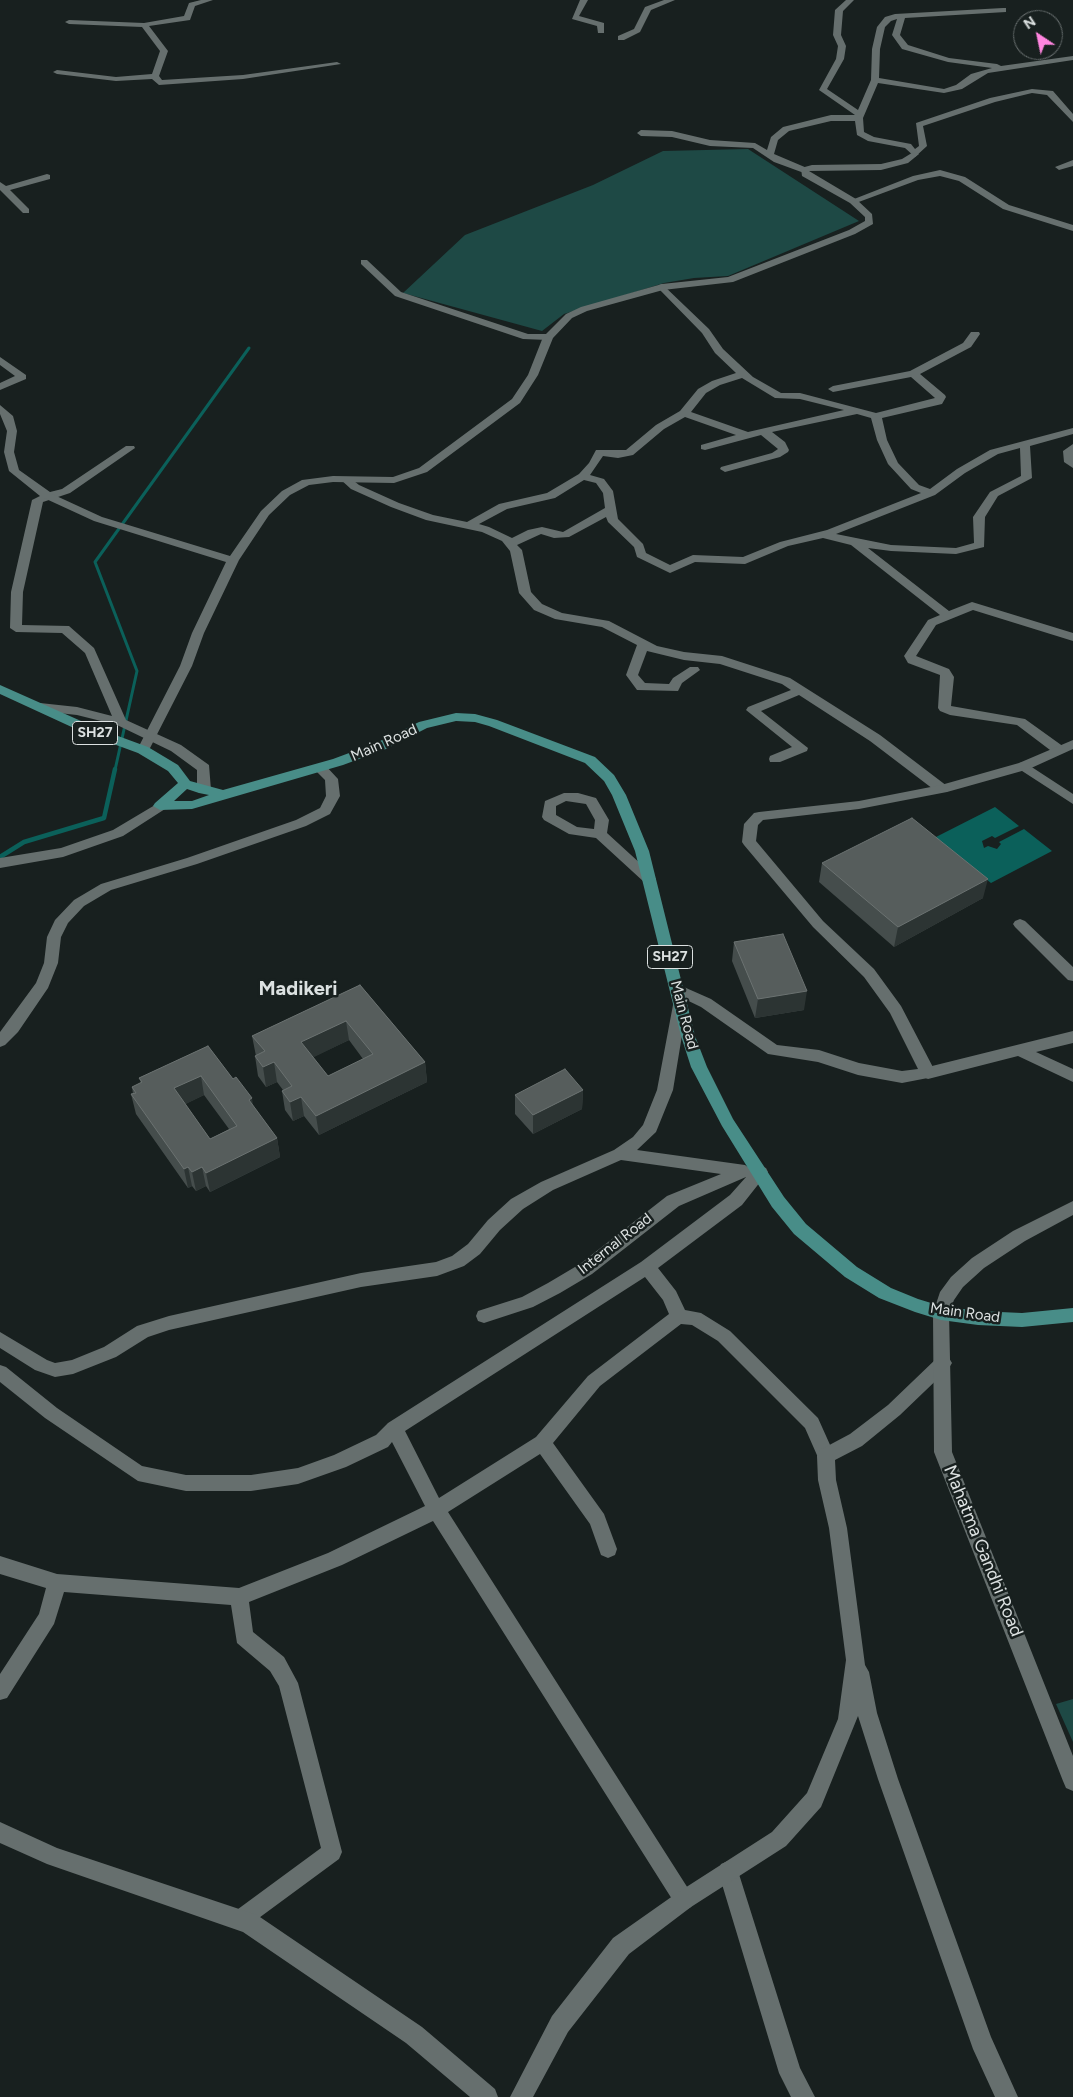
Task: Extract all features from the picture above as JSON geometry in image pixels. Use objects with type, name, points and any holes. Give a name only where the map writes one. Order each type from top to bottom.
[{"type":"main road","name":"SH27","points":[[0,689],[94,732],[143,750],[173,768],[185,784],[223,794]]},
{"type":"main road","name":"Main Road","points":[[223,794],[320,768],[363,753],[439,720],[456,717],[475,718],[493,723],[577,754],[599,768],[608,778],[619,796],[642,851],[699,1067],[752,1172],[800,1229],[851,1272],[885,1294],[941,1313],[978,1318],[1022,1320],[1073,1315]]},
{"type":"main road","points":[[160,806],[185,784]]},
{"type":"main road","name":"SH27","points":[[160,806],[192,805],[213,800],[223,794]]},
{"type":"street","points":[[69,22],[144,25],[187,18],[192,5],[209,0]]},
{"type":"street","points":[[584,0],[575,18],[601,25],[601,31]]},
{"type":"street","points":[[621,38],[638,30],[648,9],[671,0]]},
{"type":"street","points":[[850,0],[839,10],[837,35],[842,46],[840,59],[823,90],[860,117]]},
{"type":"street","points":[[915,154],[908,146],[866,137],[860,133],[860,117],[876,80],[876,49],[881,27],[888,19],[902,15],[1003,10]]},
{"type":"street","points":[[902,15],[896,35],[905,47],[948,60],[1004,68]]},
{"type":"street","points":[[144,25],[164,51],[155,76],[159,83],[243,77],[337,64]]},
{"type":"street","points":[[876,80],[944,91],[959,87],[974,76],[1004,68],[1073,58]]},
{"type":"street","points":[[57,72],[116,79],[155,76]]},
{"type":"street","points":[[950,90],[960,94]]},
{"type":"street","points":[[804,170],[812,168],[881,167],[905,161],[923,146],[919,125],[1011,94],[1032,91],[1050,93],[1073,119]]},
{"type":"street","points":[[969,98],[985,102]]},
{"type":"street","points":[[770,154],[774,139],[786,129],[831,118],[860,117]]},
{"type":"street","points":[[143,750],[186,666],[198,633],[233,560],[265,513],[286,494],[306,482],[345,479],[394,480],[423,470],[516,401],[534,375],[548,337],[569,316],[584,309],[662,287],[730,280],[852,232],[870,222],[869,216],[853,201],[806,174],[804,170],[778,160],[755,146],[710,143],[672,134],[641,133]]},
{"type":"street","points":[[1059,167],[1073,163]]},
{"type":"street","points":[[853,201],[916,178],[940,173],[962,179],[1006,207],[1073,228]]},
{"type":"street","points":[[2,187],[47,177]]},
{"type":"street","points":[[2,187],[26,211]]},
{"type":"street","points":[[364,262],[398,294],[527,337],[548,337]]},
{"type":"street","points":[[662,287],[706,331],[719,351],[743,374],[779,396],[800,396],[876,416],[938,402],[941,397],[913,374]]},
{"type":"street","points":[[833,389],[913,374],[967,345],[975,334]]},
{"type":"street","points":[[0,360],[22,376],[0,387]]},
{"type":"street","points":[[470,526],[503,506],[551,496],[582,476],[594,464],[600,452],[618,455],[629,453],[660,427],[684,413],[702,391],[716,383],[743,374]]},
{"type":"street","points":[[0,408],[8,416],[12,432],[9,452],[14,471],[48,496],[98,519],[233,560]]},
{"type":"street","points":[[705,447],[763,431],[860,411]]},
{"type":"street","points":[[684,413],[746,435]]},
{"type":"street","points":[[876,416],[882,440],[893,464],[915,487],[931,494]]},
{"type":"street","points":[[725,469],[776,455],[784,450],[781,444],[763,431]]},
{"type":"street","points":[[582,476],[600,481],[609,493],[612,520],[639,546],[641,555],[670,570],[693,558],[745,561],[784,544],[822,534],[931,494],[961,471],[994,452],[1073,431]]},
{"type":"street","points":[[822,534],[853,542],[891,548],[956,551],[980,545],[979,517],[994,494],[1028,478],[1025,444]]},
{"type":"street","points":[[1073,447],[1068,451],[1069,462],[1073,465]]},
{"type":"street","points":[[121,722],[90,651],[65,629],[16,628],[17,592],[38,500],[66,491],[109,460],[130,448]]},
{"type":"street","points":[[345,479],[355,487],[430,518],[470,526],[499,536],[516,550],[525,593],[538,607],[559,616],[605,624],[653,649],[684,656],[722,660],[786,680],[875,738],[942,789]]},
{"type":"street","points":[[510,544],[532,532],[542,530],[554,535],[565,535],[610,510]]},
{"type":"street","points":[[853,542],[948,616]]},
{"type":"street","points":[[1059,750],[1021,722],[950,711],[944,708],[948,677],[945,672],[912,660],[910,656],[932,623],[972,606],[978,606],[1073,637]]},
{"type":"street","points":[[643,644],[632,675],[641,687],[674,688],[677,681],[694,670]]},
{"type":"street","points":[[776,759],[802,748],[752,710],[801,690]]},
{"type":"street","points":[[40,707],[77,711],[121,722],[176,748],[204,768],[204,790]]},
{"type":"street","points":[[928,1073],[896,1010],[869,973],[818,924],[749,842],[751,824],[759,816],[859,805],[942,789],[1024,766],[1073,744]]},
{"type":"street","points":[[1024,766],[1073,800]]},
{"type":"street","points":[[0,1041],[13,1028],[43,984],[51,963],[54,937],[62,920],[80,903],[106,887],[192,861],[301,823],[325,811],[333,796],[331,779],[320,768]]},
{"type":"street","points":[[0,863],[21,861],[63,852],[118,833],[160,806]]},
{"type":"street","points":[[600,834],[649,879]]},
{"type":"street","points":[[1020,924],[1073,976]]},
{"type":"street","points":[[0,1339],[41,1365],[55,1370],[73,1367],[110,1352],[143,1332],[169,1323],[361,1280],[437,1269],[465,1256],[494,1224],[517,1204],[547,1186],[620,1154],[639,1141],[650,1128],[667,1081],[679,997],[706,1003],[773,1050],[819,1056],[858,1069],[902,1078],[1073,1037]]},
{"type":"street","points":[[1018,1050],[1073,1076]]},
{"type":"street","points":[[0,1372],[51,1413],[138,1473],[186,1483],[251,1482],[298,1476],[340,1461],[382,1441],[394,1428],[647,1267],[736,1200],[752,1172],[620,1154]]},
{"type":"street","name":"Internal Road","points":[[484,1316],[527,1302],[586,1269],[673,1201],[752,1172]]},
{"type":"street","points":[[941,1313],[946,1297],[957,1282],[978,1263],[1019,1236],[1073,1207]]},
{"type":"street","points":[[647,1267],[670,1296],[679,1317]]},
{"type":"street","name":"Mahatma Gandhi Road","points":[[941,1313],[943,1452],[1073,1780]]},
{"type":"street","points":[[0,1565],[57,1583],[239,1597],[335,1559],[436,1510],[542,1443],[594,1381],[667,1323],[679,1317],[695,1318],[724,1336],[812,1422],[826,1456],[826,1480],[838,1528],[856,1660],[867,1713],[888,1779],[981,2042],[1007,2097]]},
{"type":"street","points":[[826,1456],[856,1440],[894,1410],[943,1363]]},
{"type":"street","points":[[394,1428],[436,1510],[684,1900]]},
{"type":"street","points":[[542,1443],[598,1520],[608,1550]]},
{"type":"street","points":[[0,1691],[47,1618],[57,1583]]},
{"type":"street","points":[[239,1597],[244,1637],[277,1664],[288,1683],[332,1852],[241,1919]]},
{"type":"street","points":[[521,2097],[560,2024],[621,1946],[684,1900],[779,1839],[814,1800],[848,1719],[856,1660]]},
{"type":"street","points":[[0,1832],[54,1857],[241,1919],[414,2034],[487,2097]]},
{"type":"street","points":[[728,1872],[790,2073],[804,2097]]},
{"type":"shaded area","points":[[748,149],[859,221],[728,276],[694,278],[664,283],[564,314],[542,331],[403,293],[465,235],[593,185],[663,151]]},
{"type":"shaded area","points":[[995,807],[1019,826],[995,838],[992,836],[982,841],[984,848],[988,846],[997,849],[1001,844],[999,842],[1024,829],[1052,851],[991,883],[934,838]]},
{"type":"shaded area","points":[[1073,1699],[1073,1742],[1056,1704]]},
{"type":"building","points":[[912,818],[988,879],[898,927],[822,863]]},
{"type":"building","points":[[783,934],[807,991],[758,999],[734,942]]},
{"type":"building","points":[[360,985],[425,1062],[316,1116],[301,1097],[290,1102],[282,1091],[292,1086],[274,1062],[263,1067],[255,1056],[265,1051],[252,1036]],"holes":[[[346,1021],[373,1054],[328,1076],[301,1042]]]},
{"type":"building","points":[[208,1046],[233,1079],[236,1077],[252,1098],[249,1100],[277,1138],[206,1173],[202,1167],[192,1172],[188,1167],[184,1169],[131,1094],[136,1093],[132,1087],[142,1082],[139,1078]],"holes":[[[201,1076],[237,1126],[210,1139],[174,1088]]]},
{"type":"building","points":[[565,1069],[583,1090],[533,1115],[515,1095]]},
{"type":"waterway","points":[[115,770],[137,671],[95,562],[249,348]]},
{"type":"waterway","points":[[0,857],[24,842],[104,818],[115,769]]},
{"type":"district","name":"Madikeri","points":[[298,989]]}]
